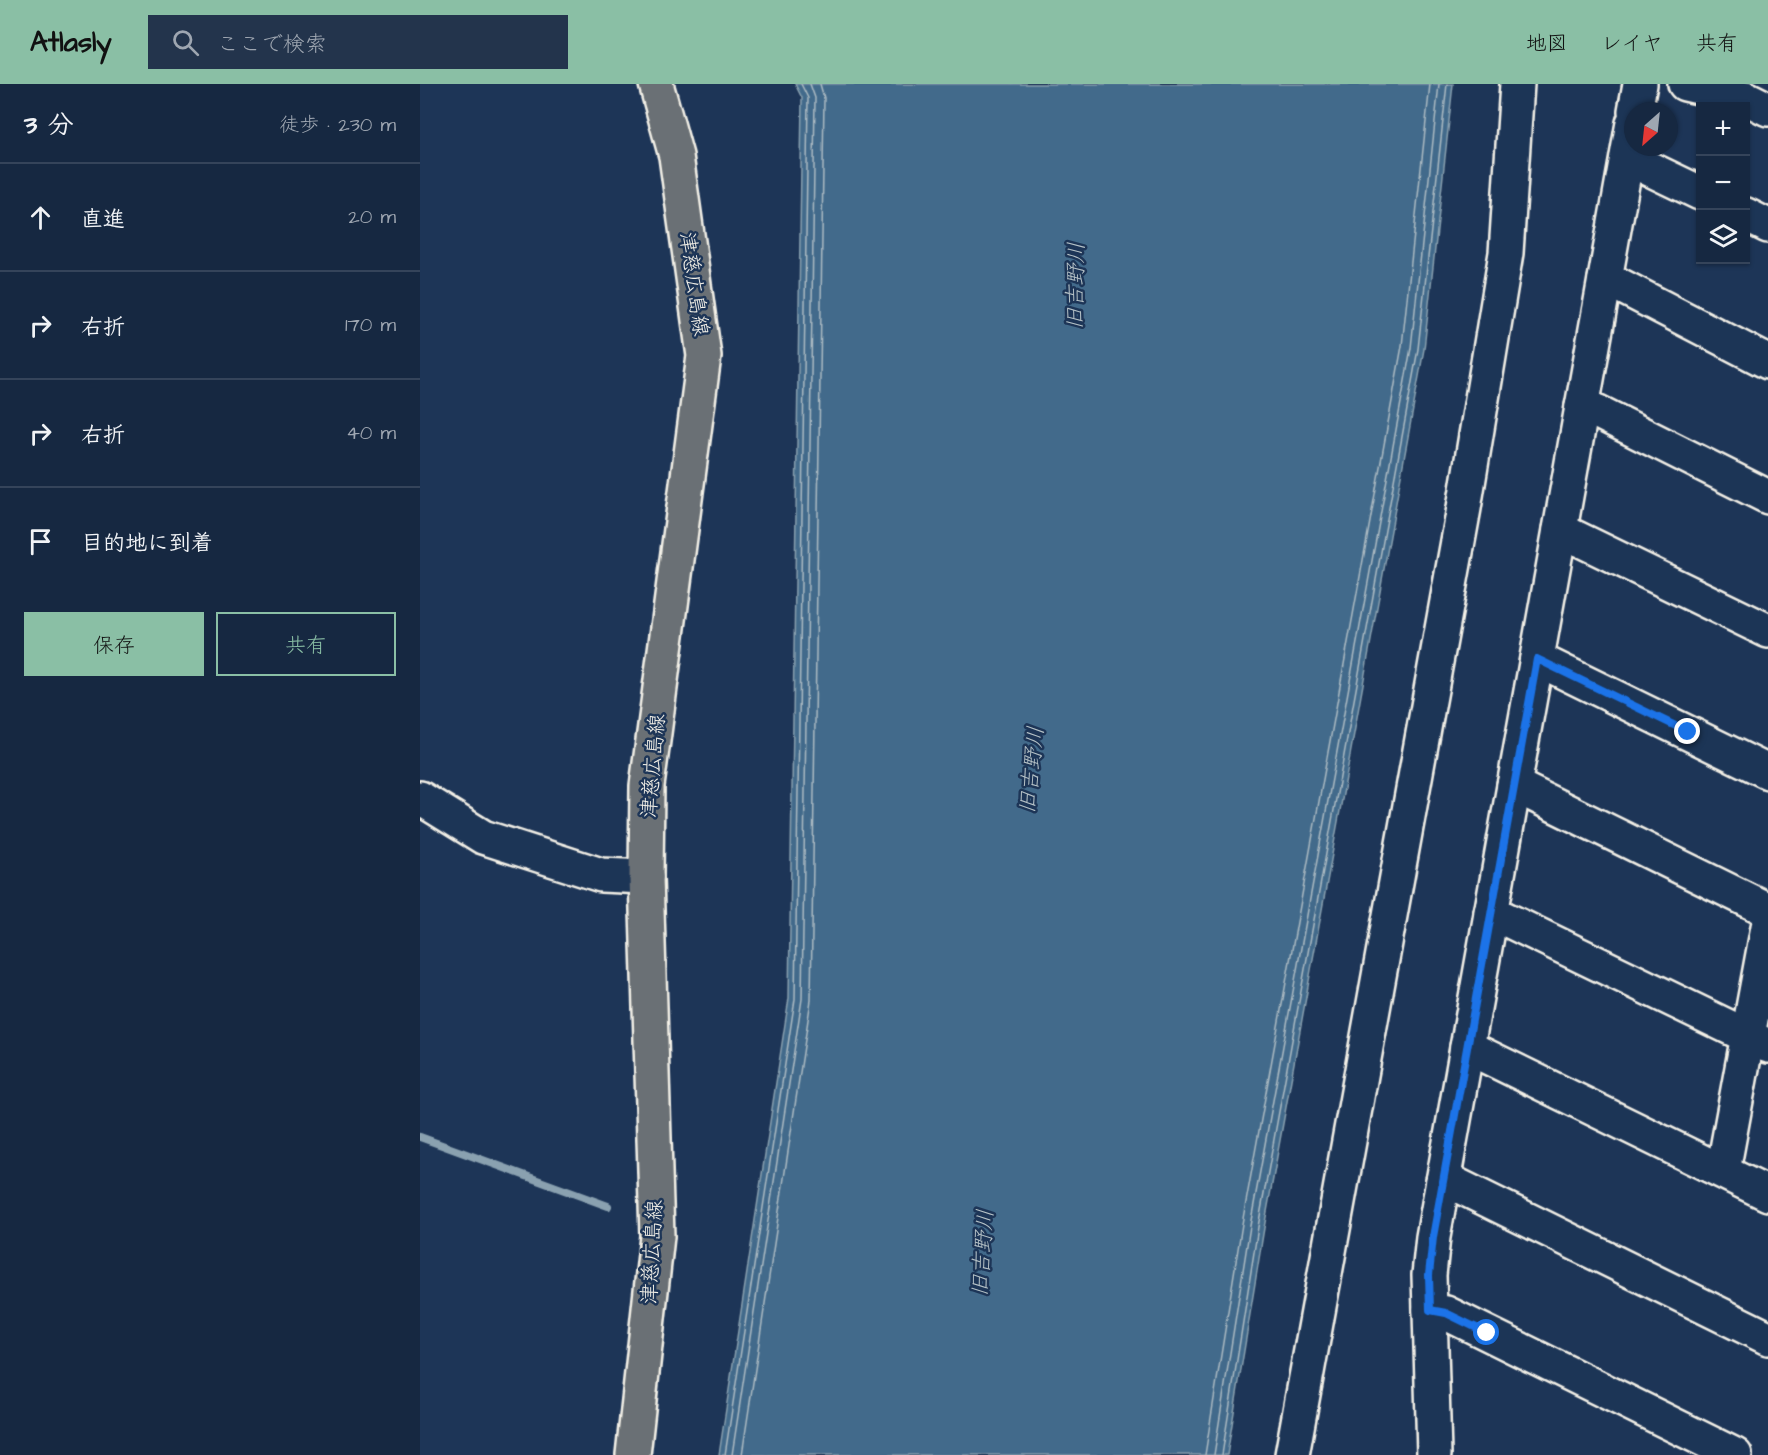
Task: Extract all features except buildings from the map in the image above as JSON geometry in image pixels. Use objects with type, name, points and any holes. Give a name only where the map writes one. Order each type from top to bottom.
[{"type":"main road","name":"津慈広島線","points":[[633,1455],[657,1236],[646,877],[647,786],[704,356],[676,156],[656,84]]},
{"type":"street","points":[[1292,1455],[1464,508],[1506,253],[1517,84]]},
{"type":"street","points":[[1637,102],[1640,84]]},
{"type":"street","points":[[1685,84],[1746,98],[1768,109]]},
{"type":"street","points":[[1438,1454],[1430,1310],[1430,1265],[1443,1181],[1627,158],[1696,191]]},
{"type":"street","points":[[1750,217],[1768,226]]},
{"type":"street","points":[[1605,280],[1768,362]]},
{"type":"street","points":[[1582,407],[1596,411],[1768,497]]},
{"type":"street","points":[[1560,530],[1768,631]]},
{"type":"street","points":[[1537,659],[1768,772]]},
{"type":"street","points":[[1514,784],[1768,910]]},
{"type":"street","points":[[420,798],[483,837],[601,876],[646,877]]},
{"type":"street","points":[[1491,912],[1758,1041]]},
{"type":"street","points":[[1723,1171],[1758,1041],[1768,927]]},
{"type":"street","points":[[1467,1047],[1768,1194]]},
{"type":"street","points":[[1443,1181],[1453,1183],[1768,1338]]},
{"type":"street","points":[[1430,1310],[1446,1313],[1735,1455]]},
{"type":"water","name":"旧吉野川","points":[[795,84],[1453,84],[1424,349],[1264,1228],[1227,1455],[719,1455],[789,998],[802,98]]},
{"type":"waterway","points":[[420,1137],[608,1206]]},
{"type":"route","points":[[1487,1333],[1446,1313],[1430,1310],[1429,1275],[1433,1237],[1537,659],[1688,732]]}]
